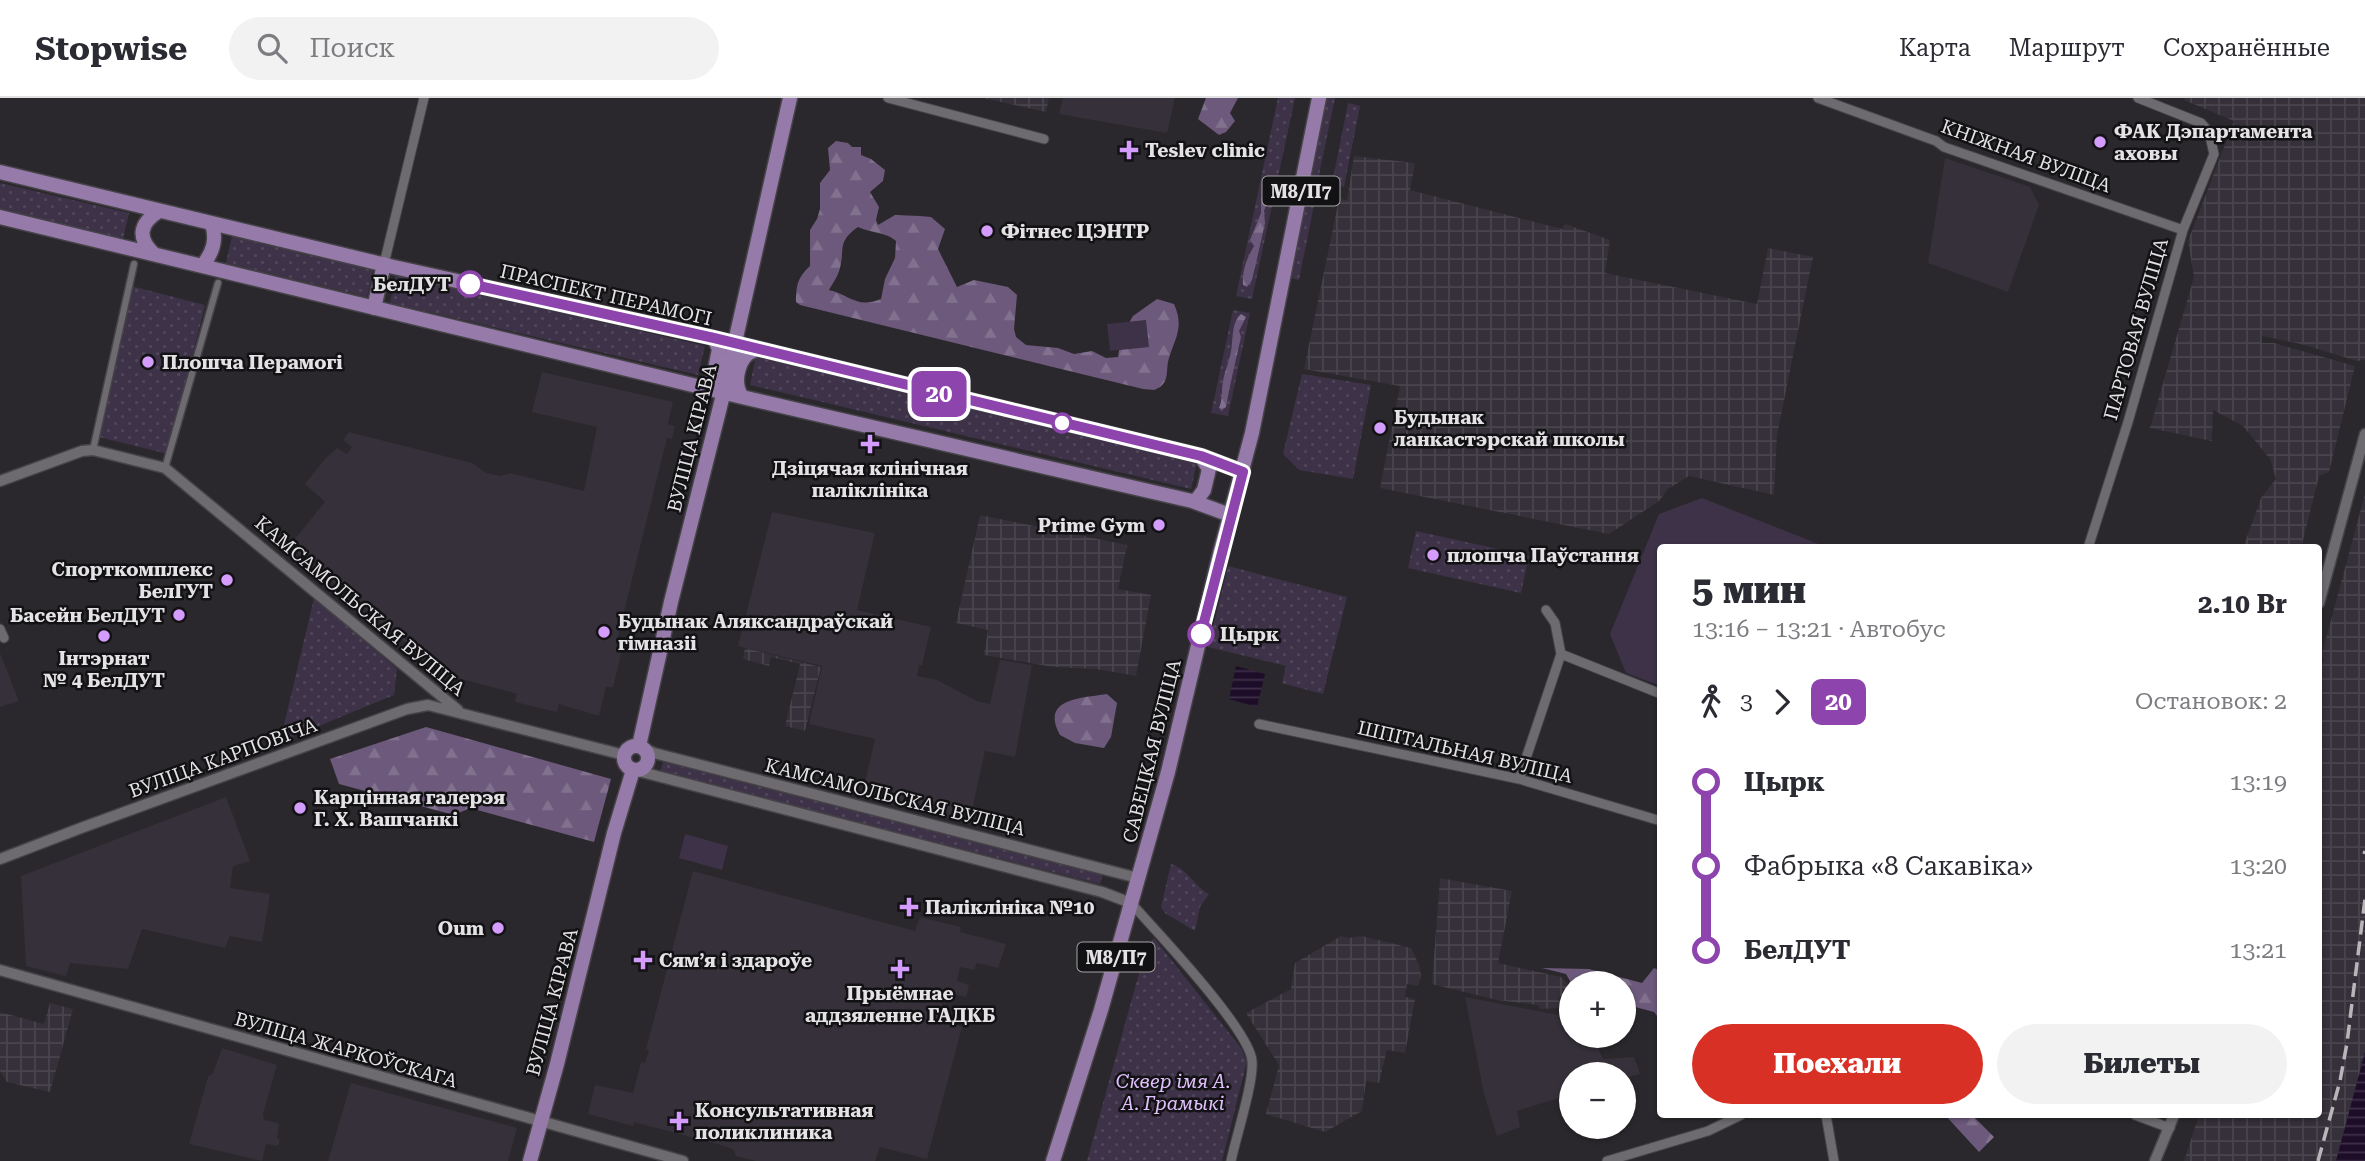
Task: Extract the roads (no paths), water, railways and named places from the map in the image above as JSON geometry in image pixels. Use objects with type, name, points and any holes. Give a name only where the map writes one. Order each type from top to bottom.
[{"type":"main road","name":"ВУЛІЦА КІРАВА","points":[[641,747],[671,602],[724,391],[790,98]]},
{"type":"main road","name":"САВЕЦКАЯ ВУЛІЦА","points":[[1053,1161],[1101,1010],[1168,772],[1230,514],[1243,472],[1319,98]]},
{"type":"main road","name":"ПРАСПЕКТ ПЕРАМОГІ","points":[[0,172],[384,264],[714,338],[1201,456],[1243,472]]},
{"type":"main road","points":[[154,254],[144,245],[142,230],[148,218],[159,211]]},
{"type":"main road","points":[[0,217],[743,397],[1195,502],[1230,514]]},
{"type":"main road","points":[[202,266],[213,247],[216,233],[212,223]]},
{"type":"main road","points":[[374,308],[384,264]]},
{"type":"main road","points":[[703,386],[713,379],[719,349],[714,338]]},
{"type":"main road","points":[[743,397],[737,390],[741,361],[745,355],[755,350]]},
{"type":"main road","points":[[1195,502],[1204,490],[1209,469],[1201,456]]},
{"type":"main road","points":[[641,747],[648,759],[645,767],[635,770],[626,766],[624,755],[628,749],[641,747]]},
{"type":"main road","name":"ВУЛІЦА КІРАВА","points":[[530,1161],[614,833],[635,770]]},
{"type":"street","points":[[384,264],[424,98]]},
{"type":"street","points":[[888,98],[1044,139]]},
{"type":"street","name":"КНІЖНАЯ ВУЛІЦА","points":[[1818,98],[1936,141],[1944,147],[2183,230]]},
{"type":"street","name":"ПАРТОВАЯ ВУЛІЦА","points":[[2089,544],[2128,422],[2183,230],[2214,154],[2209,132],[2202,124],[2138,98]]},
{"type":"street","points":[[0,481],[82,451],[93,450],[134,264]]},
{"type":"street","points":[[166,468],[218,283]]},
{"type":"street","points":[[2322,592],[2365,434]]},
{"type":"street","name":"КАМСАМОЛЬСКАЯ ВУЛІЦА","points":[[93,450],[166,468],[460,712],[624,755]]},
{"type":"street","points":[[1519,779],[1560,654],[1555,622],[1546,610]]},
{"type":"street","points":[[1560,654],[1657,692]]},
{"type":"street","points":[[426,685],[432,699],[428,705]]},
{"type":"street","name":"ВУЛІЦА КАРПОВІЧА","points":[[0,859],[407,709],[428,705],[460,712]]},
{"type":"street","name":"ШПІТАЛЬНАЯ ВУЛІЦА","points":[[1259,724],[1519,779],[1657,820]]},
{"type":"street","name":"КАМСАМОЛЬСКАЯ ВУЛІЦА","points":[[641,747],[1139,878]]},
{"type":"street","name":"КАМСАМОЛЬСКАЯ ВУЛІЦА","points":[[635,770],[1102,892],[1131,903]]},
{"type":"street","points":[[842,824],[847,802]]},
{"type":"street","points":[[1102,892],[1108,870]]},
{"type":"street","points":[[1139,878],[1140,903],[1150,924]]},
{"type":"street","points":[[1131,903],[1228,1016],[1249,1049],[1252,1058],[1251,1074],[1231,1161]]},
{"type":"street","name":"ВУЛІЦА ЖАРКОЎСКАГА","points":[[0,970],[683,1161]]},
{"type":"street","points":[[1607,1161],[1708,1131],[1735,1118]]},
{"type":"street","points":[[1827,1118],[1835,1161]]},
{"type":"street","points":[[2143,1118],[2170,1128]]},
{"type":"street","points":[[2155,1161],[2173,1118]]},
{"type":"railway","points":[[2318,1161],[2340,1081],[2347,1043],[2365,899]]},
{"type":"place","name":"ФАК Дэпартамента аховы","points":[[2100,142]]},
{"type":"place","name":"Teslev clinic","points":[[1129,150]]},
{"type":"place","name":"Фітнес ЦЭНТР","points":[[987,231]]},
{"type":"place","name":"БелДУТ","points":[[470,284]]},
{"type":"place","name":"Плошча Перамогі","points":[[148,362]]},
{"type":"place","name":"Будынак ланкастэрскай школы","points":[[1380,428]]},
{"type":"place","name":"Дзіцячая клінічная паліклініка","points":[[870,444]]},
{"type":"place","name":"Prime Gym","points":[[1159,525]]},
{"type":"place","name":"плошча Паўстання","points":[[1433,555]]},
{"type":"place","name":"Спорткомплекс БелГУТ","points":[[227,580]]},
{"type":"place","name":"Басейн БелДУТ","points":[[179,615]]},
{"type":"place","name":"Будынак Аляксандраўскай гімназіі","points":[[604,632]]},
{"type":"place","name":"Цырк","points":[[1201,634]]},
{"type":"place","name":"Інтэрнат № 4 БелДУТ","points":[[104,636]]},
{"type":"place","name":"Карцінная галерэя Г. Х. Вашчанкі","points":[[300,808]]},
{"type":"place","name":"Паліклініка №10","points":[[909,907]]},
{"type":"place","name":"Oum","points":[[498,928]]},
{"type":"place","name":"Сямʼя і здароўе","points":[[643,960]]},
{"type":"place","name":"Прыёмнае аддзяленне ГАДКБ","points":[[900,969]]},
{"type":"place","name":"Консультативная поликлиника","points":[[679,1121]]},
{"type":"park label","name":"Сквер імя А. А. Грамыкі","points":[[1173,1092]]}]
